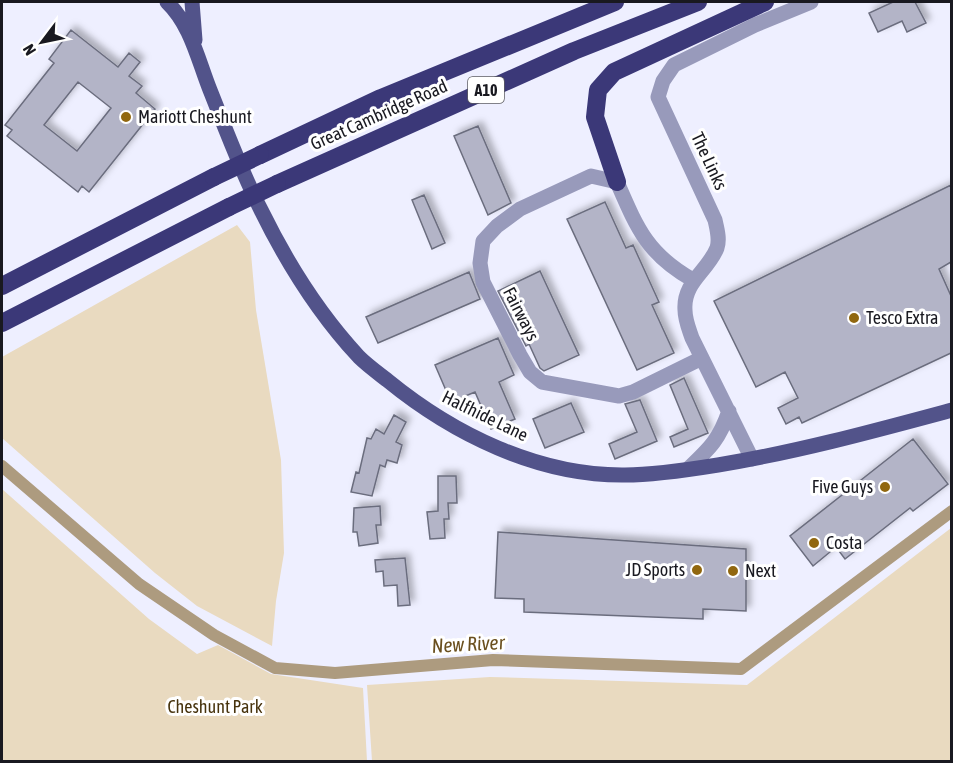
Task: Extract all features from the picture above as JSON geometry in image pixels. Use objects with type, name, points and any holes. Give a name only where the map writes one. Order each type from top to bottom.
[{"type":"highway","name":"Great Cambridge Road","points":[[2,286],[214,177],[381,98],[615,2]]},
{"type":"highway","name":"Great Cambridge Road","points":[[2,323],[276,184],[574,51],[698,2]]},
{"type":"highway","points":[[617,182],[595,117],[598,90],[614,72],[765,2]]},
{"type":"main road","name":"Halfhide Lane","points":[[167,2],[181,19],[197,52],[231,143],[260,209],[296,275],[323,315],[361,359],[404,394],[456,428],[496,447],[540,463],[579,471],[624,475],[688,469],[806,449],[951,410]]},
{"type":"main road","name":"Halfhide Lane","points":[[192,2],[197,52]]},
{"type":"street","name":"The Links","points":[[752,459],[692,338],[684,309],[693,280],[717,247],[718,234],[715,220],[658,97],[663,81],[674,65],[755,25],[811,2]]},
{"type":"street","name":"Fairways","points":[[617,182],[591,176],[520,209],[497,226],[483,241],[480,263],[483,282],[530,372],[542,382],[619,396],[633,392],[702,358]]},
{"type":"street","points":[[617,182],[634,224],[650,247],[674,269],[693,280]]},
{"type":"street","points":[[688,469],[714,444],[723,429],[729,411]]},
{"type":"green space","points":[[237,225],[250,242],[256,310],[281,460],[284,553],[272,646],[197,606],[155,573],[2,438],[2,357]]},
{"type":"green space","name":"Cheshunt Park","points":[[2,489],[149,619],[197,654],[218,645],[271,674],[363,688],[367,761],[2,761]]},
{"type":"green space","points":[[951,528],[951,761],[372,761],[367,685],[490,677],[747,685]]},
{"type":"building","points":[[893,2],[915,2],[926,23],[907,32],[902,21],[878,32],[869,13]]},
{"type":"building","name":"Mariott Cheshunt","points":[[71,30],[118,67],[129,53],[140,62],[129,76],[142,86],[136,93],[155,109],[89,192],[82,186],[78,192],[7,136],[12,130],[5,125],[54,63],[49,59]],"holes":[[[78,82],[111,108],[77,151],[44,125]]]},
{"type":"building","points":[[478,126],[511,203],[488,215],[454,136]]},
{"type":"building","points":[[951,185],[951,262],[939,269],[951,296],[951,353],[802,423],[799,417],[786,424],[778,408],[798,398],[785,372],[756,387],[714,301]]},
{"type":"building","points":[[424,195],[445,243],[432,249],[412,200]]},
{"type":"building","points":[[605,202],[626,248],[633,245],[659,302],[652,305],[674,353],[637,370],[567,219]]},
{"type":"building","points":[[540,271],[579,355],[544,371],[540,368],[529,344],[526,346],[498,291]]},
{"type":"building","points":[[469,272],[480,299],[378,343],[366,317]]},
{"type":"building","points":[[498,338],[514,375],[499,382],[515,419],[491,429],[475,392],[451,402],[435,365]]},
{"type":"building","points":[[684,378],[708,433],[674,447],[670,437],[688,429],[670,385]]},
{"type":"building","points":[[640,400],[657,441],[615,459],[609,444],[637,432],[625,404]]},
{"type":"building","points":[[571,403],[584,432],[545,448],[533,419]]},
{"type":"building","points":[[394,415],[406,422],[396,442],[402,445],[397,463],[387,460],[385,467],[380,465],[372,496],[351,492],[356,472],[359,473],[367,438],[371,439],[376,429],[384,434]]},
{"type":"building","points":[[913,439],[948,484],[913,511],[910,508],[845,559],[836,547],[813,566],[790,536]]},
{"type":"building","points":[[438,476],[456,476],[457,503],[448,503],[449,519],[444,519],[445,538],[430,539],[427,512],[438,511]]},
{"type":"building","points":[[380,506],[381,525],[376,525],[378,543],[359,546],[357,532],[353,532],[354,508]]},
{"type":"building","points":[[498,532],[746,549],[746,611],[703,609],[703,619],[524,612],[524,599],[495,598]]},
{"type":"building","points":[[405,558],[410,605],[398,606],[397,585],[384,586],[383,571],[376,572],[375,560]]},
{"type":"waterway","name":"New River","points":[[2,466],[139,584],[214,635],[275,668],[335,673],[493,660],[741,669],[952,511]]},
{"type":"place","name":"Mariott Cheshunt","points":[[126,117]]},
{"type":"place","name":"Tesco Extra","points":[[854,318]]},
{"type":"place","name":"Five Guys","points":[[885,487]]},
{"type":"place","name":"Costa","points":[[814,543]]},
{"type":"place","name":"JD Sports","points":[[697,570]]},
{"type":"place","name":"Next","points":[[733,571]]}]
